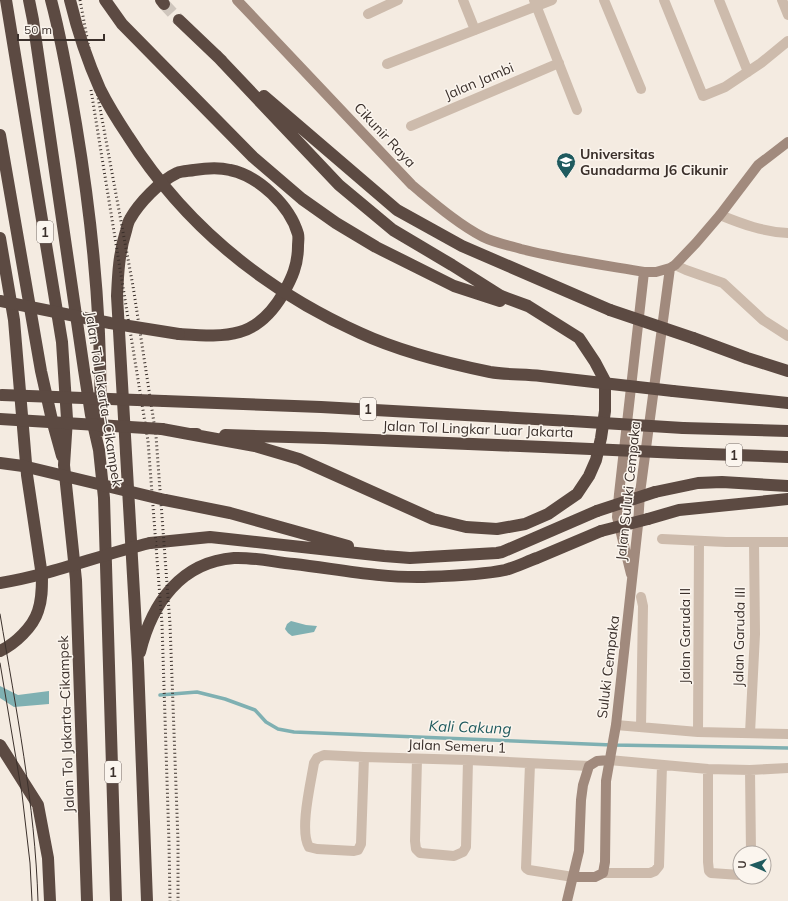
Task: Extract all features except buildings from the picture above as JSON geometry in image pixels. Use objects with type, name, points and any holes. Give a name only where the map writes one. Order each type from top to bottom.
[{"type":"highway","name":"Jalan Tol Jakarta–Cikampek","points":[[6,0],[62,342],[67,419],[64,465],[76,580],[87,901]]},
{"type":"highway","name":"Jalan Tol Jakarta–Cikampek","points":[[29,0],[84,370],[91,415],[99,450],[104,498],[116,901]]},
{"type":"highway","points":[[51,0],[62,41],[86,186],[94,256],[100,369],[99,450]]},
{"type":"highway","points":[[70,0],[77,26],[100,88],[141,157],[172,197],[190,217],[224,249],[254,273],[317,312],[360,333],[402,350],[493,373],[534,375],[788,403]]},
{"type":"highway","points":[[105,0],[122,24],[209,113],[253,157],[302,199],[336,223],[376,247],[454,286],[502,302],[501,296]]},
{"type":"highway","points":[[179,20],[216,56],[339,185],[393,230],[452,264],[501,296],[528,306],[579,338],[595,362],[605,381],[605,411],[596,460],[589,476],[577,494],[548,514],[525,524],[498,529],[466,527],[433,519],[299,459],[254,446],[189,434]]},
{"type":"highway","points":[[216,56],[398,210],[462,246],[610,310],[788,371]]},
{"type":"highway","points":[[0,135],[41,371],[64,465]]},
{"type":"highway","points":[[0,302],[110,323],[179,334],[206,336],[234,334],[254,327],[278,303],[293,277],[298,258],[298,235],[290,216],[264,187],[250,178],[230,170],[205,168],[178,172],[163,181],[150,192],[130,220],[120,250],[118,296],[138,662],[148,901]]},
{"type":"highway","points":[[0,238],[14,320],[26,475],[42,582],[42,593],[38,611],[31,624],[16,640],[0,651]]},
{"type":"highway","name":"Jalan Tol Lingkar Luar Jakarta","points":[[1,395],[321,407],[682,428],[788,431]]},
{"type":"highway","name":"Jalan Tol Lingkar Luar Jakarta","points":[[0,419],[162,429],[189,434],[788,457]]},
{"type":"highway","points":[[0,463],[23,466],[165,500],[230,513],[384,556]]},
{"type":"highway","points":[[0,583],[54,572],[150,543],[210,536],[410,558],[502,552],[597,511],[655,492],[698,483],[722,482],[788,486]]},
{"type":"highway","points":[[138,662],[143,640],[150,621],[161,601],[176,583],[190,572],[210,563],[234,558],[259,559],[372,574],[422,577],[450,576],[505,570],[601,531],[679,510],[788,499]]},
{"type":"highway","points":[[0,745],[38,805],[48,858],[50,901]]},
{"type":"street","name":"Cikunir Raya","points":[[237,0],[412,184],[432,201],[484,238],[536,252],[644,272],[656,272],[673,267]]},
{"type":"street","points":[[368,14],[398,0]]},
{"type":"street","points":[[463,0],[475,30]]},
{"type":"street","points":[[387,64],[475,30],[535,3],[552,0]]},
{"type":"street","points":[[604,0],[641,89]]},
{"type":"street","points":[[664,0],[703,96],[725,87],[748,72],[788,41]]},
{"type":"street","points":[[719,0],[748,72]]},
{"type":"street","points":[[782,0],[788,16]]},
{"type":"street","points":[[535,3],[577,110]]},
{"type":"street","name":"Jalan Jambi","points":[[411,126],[559,63]]},
{"type":"street","points":[[788,142],[758,165],[720,215],[673,267],[723,283],[763,320],[788,336]]},
{"type":"street","points":[[720,215],[739,223],[757,228],[788,233]]},
{"type":"street","name":"Jalan Suluki Cempaka","points":[[632,577],[640,493],[673,267]]},
{"type":"street","name":"Jalan Suluki Cempaka","points":[[632,577],[617,517],[644,272]]},
{"type":"street","points":[[619,494],[640,493]]},
{"type":"street","points":[[662,539],[788,542]]},
{"type":"street","name":"Jalan Garuda II","points":[[698,732],[699,541]]},
{"type":"street","name":"Jalan Garuda III","points":[[750,733],[755,634],[754,542]]},
{"type":"street","name":"Suluki Cempaka","points":[[603,873],[605,862],[605,798],[610,756],[616,725],[632,577]]},
{"type":"street","points":[[641,598],[643,606],[641,727]]},
{"type":"street","points":[[616,725],[698,732],[788,734]]},
{"type":"street","name":"Jalan Semeru 1","points":[[364,757],[361,844],[358,850],[317,850],[309,847],[306,842],[305,824],[314,763],[317,758],[324,755],[589,766]]},
{"type":"street","points":[[567,901],[579,851],[583,785],[589,766],[597,761],[610,756],[662,765],[708,769],[750,770],[788,768]]},
{"type":"street","points":[[417,758],[416,849],[420,853],[454,856],[463,852],[466,847],[468,760]]},
{"type":"street","points":[[530,764],[526,868],[528,870],[573,877],[594,877],[603,873],[650,872],[655,871],[659,866],[662,765]]},
{"type":"street","points":[[708,769],[709,871],[716,874],[732,875]]},
{"type":"street","points":[[750,770],[751,845]]},
{"type":"water","points":[[291,621],[317,626],[314,632],[292,636],[285,629],[287,624]]},
{"type":"water","points":[[0,686],[18,695],[49,691],[49,704],[14,707],[0,698]]},
{"type":"waterway","name":"Kali Cakung","points":[[160,695],[197,692],[225,699],[255,710],[266,722],[278,729],[294,732],[612,745],[788,748]]},
{"type":"tunnel","points":[[164,4],[179,20]]},
{"type":"tram line","points":[[0,614],[29,793],[38,901]]},
{"type":"tram line","points":[[0,663],[22,794],[30,863],[32,901]]},
{"type":"railway","points":[[80,0],[133,286],[156,436],[170,624],[178,841],[178,901]]},
{"type":"railway","points":[[91,90],[148,441],[162,624],[170,901]]},
{"type":"place","name":"Universitas Gunadarma J6 Cikunir","points":[[566,179]]}]
